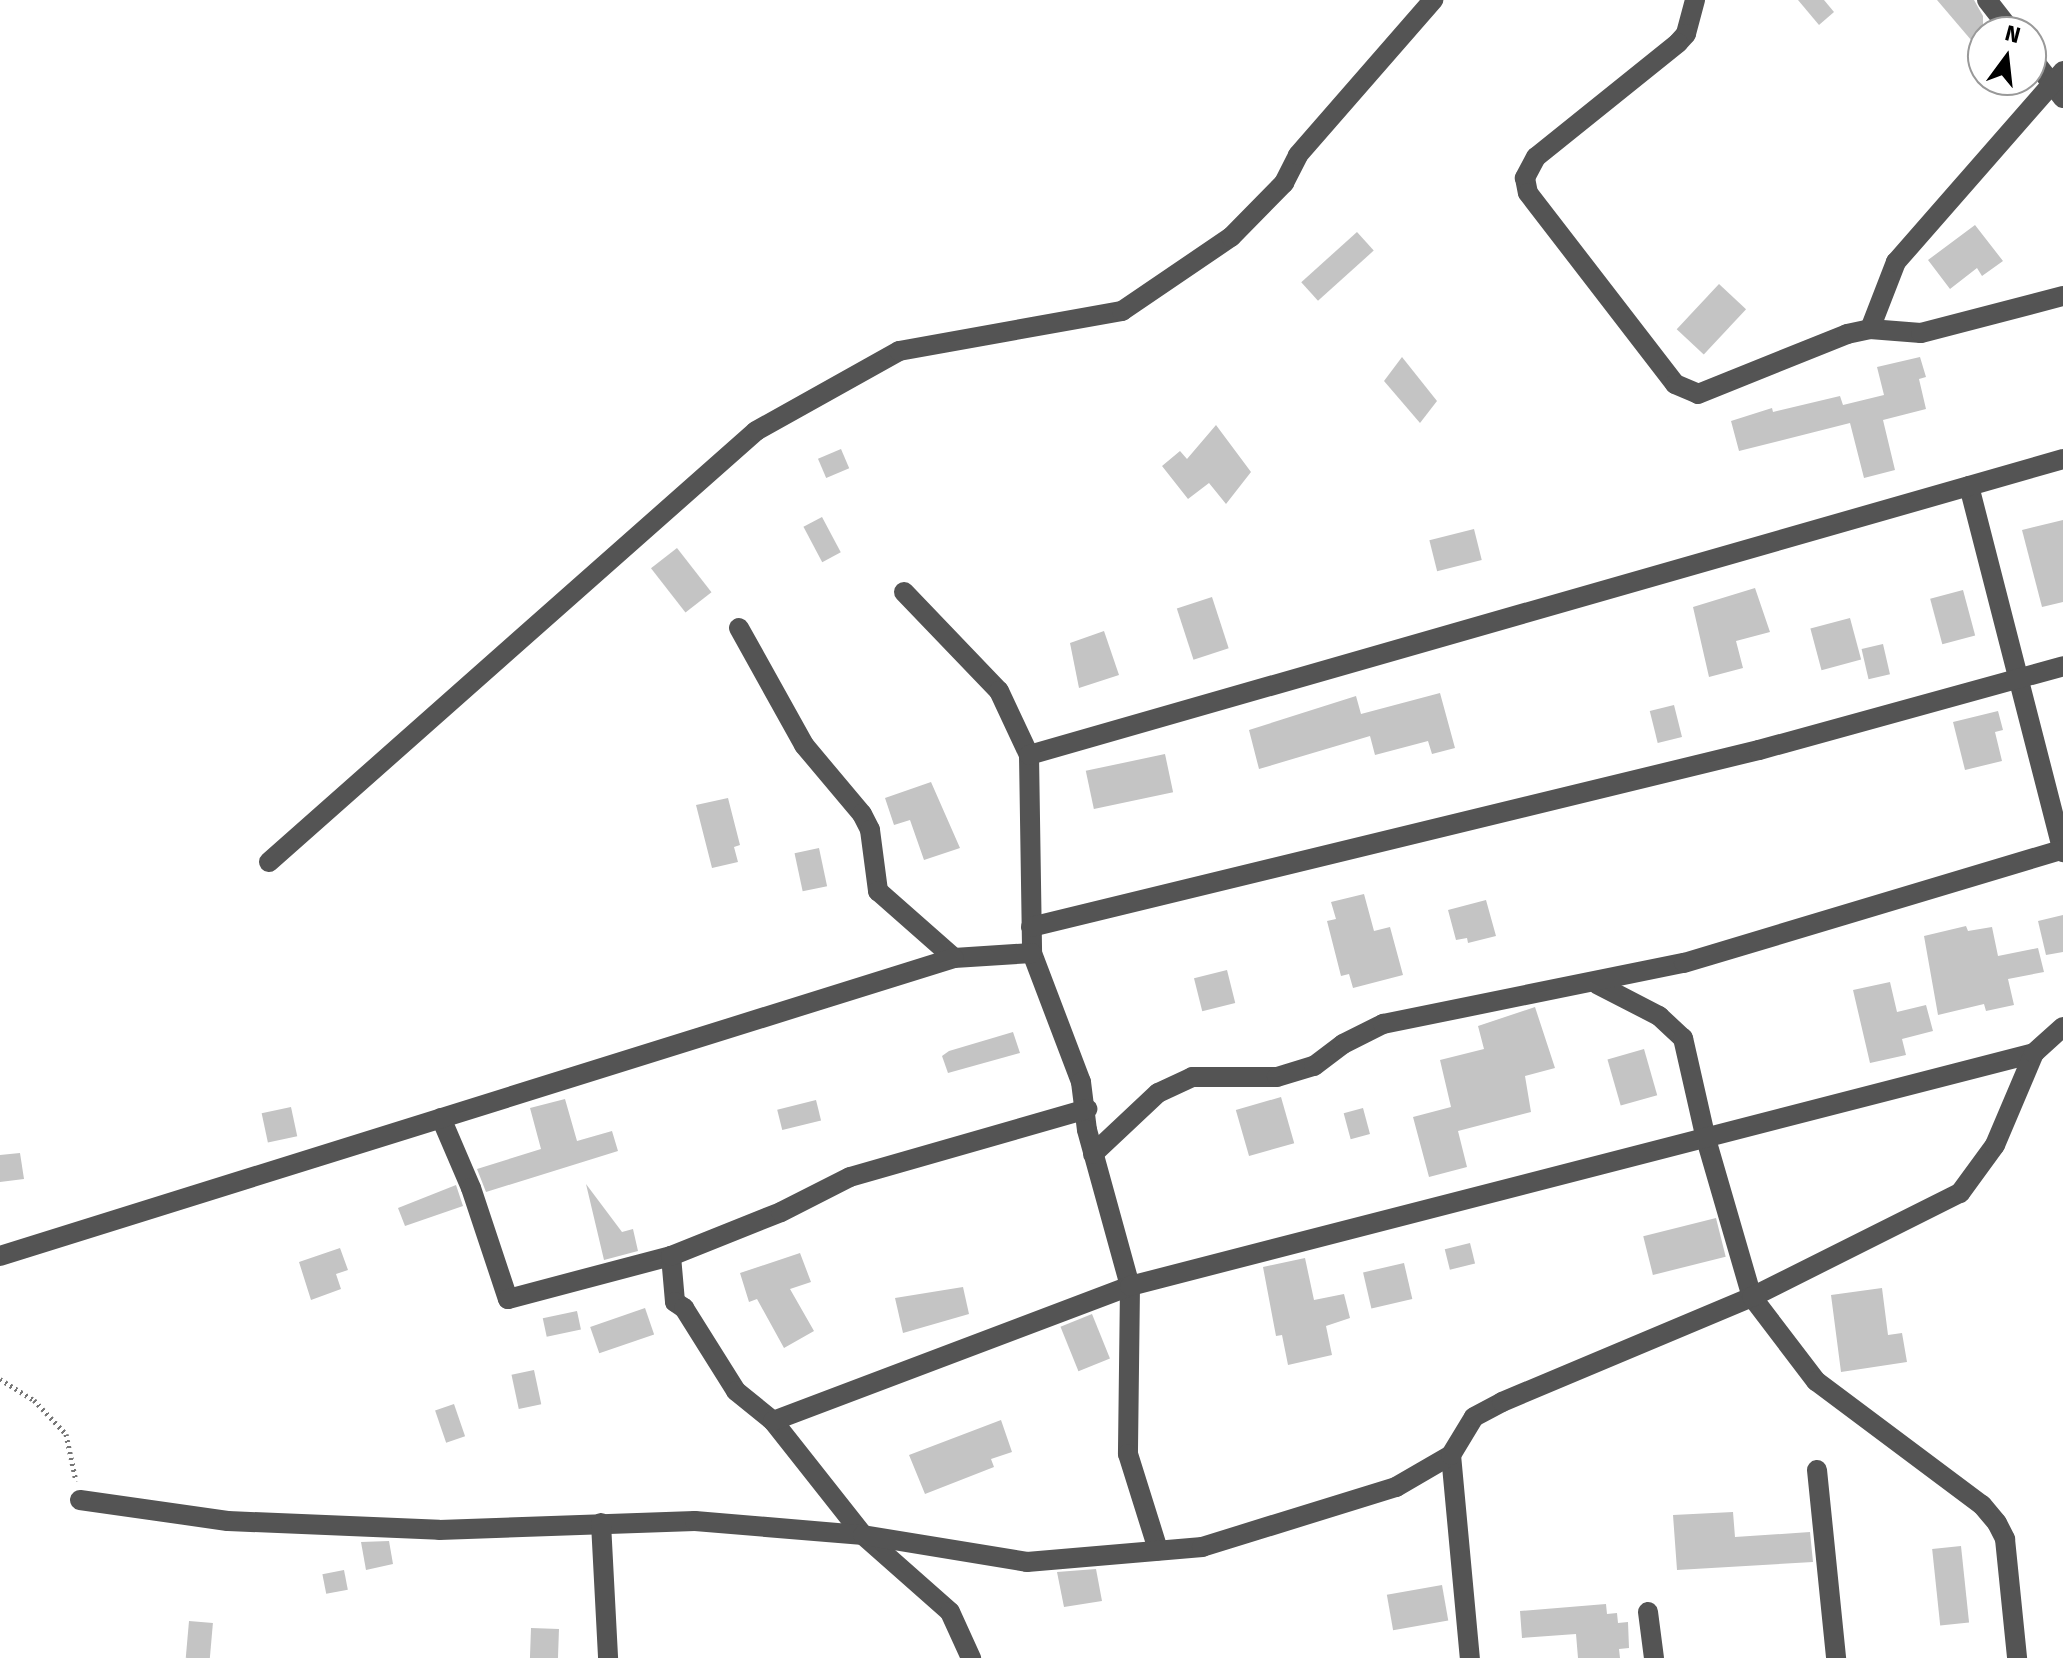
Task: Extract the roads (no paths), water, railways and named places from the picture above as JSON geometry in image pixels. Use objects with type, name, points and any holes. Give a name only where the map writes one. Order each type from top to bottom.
[{"type":"street","points":[[269,862],[756,431],[899,351],[1122,311],[1231,237],[1284,183],[1298,155],[1433,0]]},
{"type":"street","points":[[1695,0],[1686,34],[1678,43],[1536,157],[1525,178],[1528,193],[1675,384],[1687,392],[1698,394],[1870,329],[1921,333],[2063,296]]},
{"type":"street","points":[[1987,0],[2000,16]]},
{"type":"street","points":[[1870,329],[1896,262],[2059,84]]},
{"type":"street","points":[[1029,755],[2063,459]]},
{"type":"street","points":[[1093,1154],[1158,1093],[1192,1077],[1277,1077],[1314,1066],[1383,1024],[1597,984],[2063,850],[1969,486]]},
{"type":"street","points":[[904,592],[999,691],[1029,755],[1032,953],[1087,1109],[1093,1154],[1130,1286],[1128,1454],[1158,1550]]},
{"type":"street","points":[[739,628],[804,745],[862,814],[870,830],[878,891],[954,958]]},
{"type":"street","points":[[1031,927],[1759,750],[2063,666]]},
{"type":"street","points":[[0,1256],[954,958],[1032,953]]},
{"type":"street","points":[[1597,984],[1659,1016],[1683,1038],[1706,1139],[1752,1297],[1816,1381],[1982,1505],[1997,1523],[2005,1539],[2017,1658]]},
{"type":"street","points":[[80,1500],[293,1524],[439,1530],[695,1521],[863,1535],[1027,1562],[1202,1547],[1396,1487],[1451,1455],[1474,1417],[1502,1402],[1752,1297],[1960,1193],[1995,1145],[2034,1053],[2063,1027]]},
{"type":"street","points":[[773,1421],[1130,1286],[2034,1053]]},
{"type":"street","points":[[441,1118],[471,1188],[508,1299],[671,1256],[781,1212],[850,1177],[1087,1109]]},
{"type":"street","points":[[671,1256],[675,1302],[684,1308],[736,1391],[773,1421],[863,1535],[950,1612],[971,1658]]},
{"type":"street","points":[[1451,1455],[1470,1658]]},
{"type":"street","points":[[1817,1470],[1836,1658]]},
{"type":"street","points":[[601,1523],[608,1658]]},
{"type":"street","points":[[1648,1612],[1654,1658]]}]
